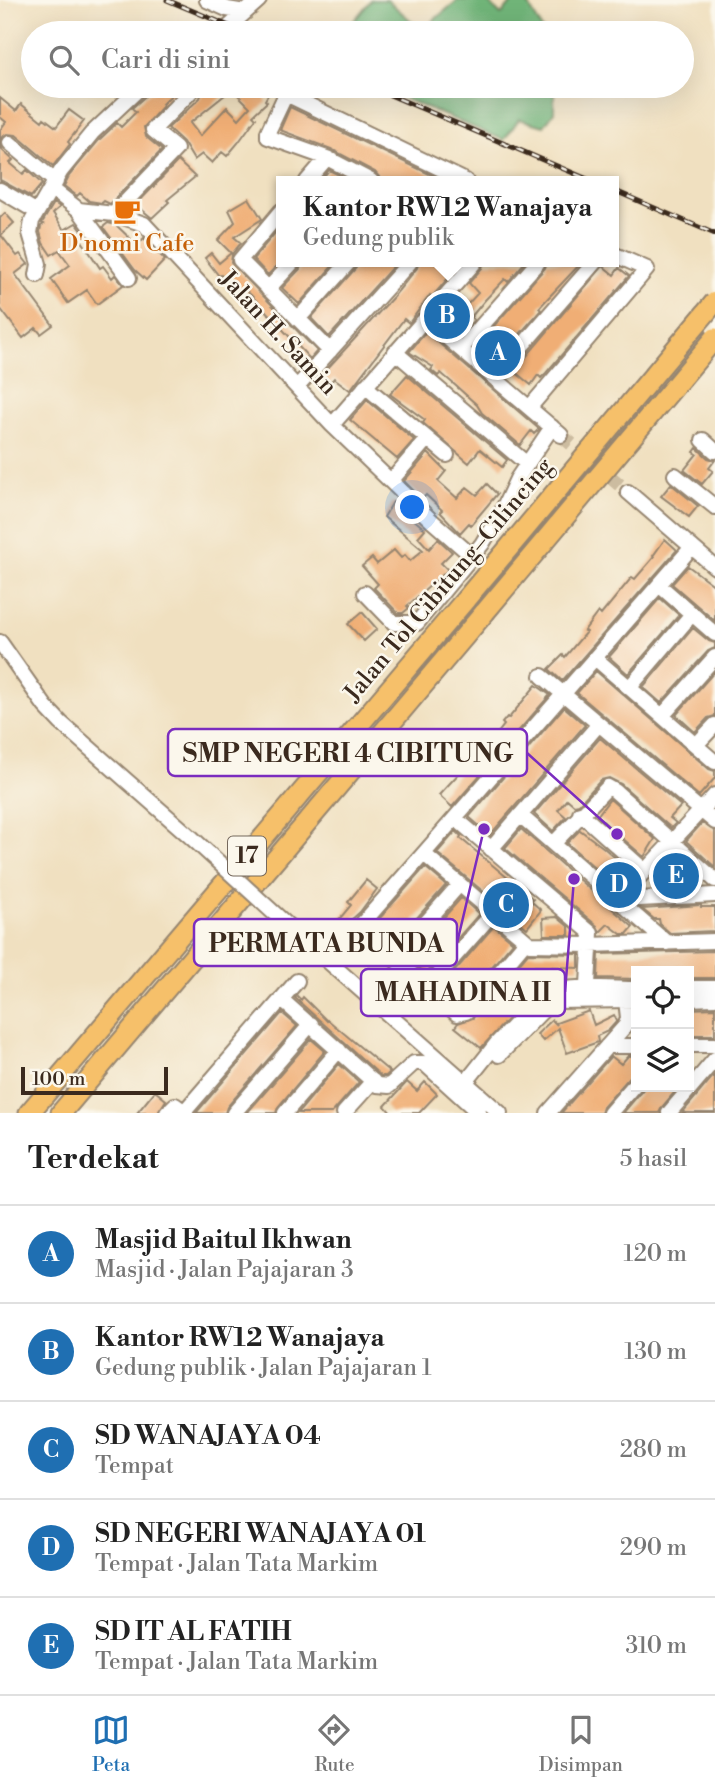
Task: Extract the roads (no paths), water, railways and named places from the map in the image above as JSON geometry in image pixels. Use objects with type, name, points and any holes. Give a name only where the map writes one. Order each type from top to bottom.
[{"type":"highway","name":"Jalan Tol Cibitung–Cilincing","points":[[30,1113],[715,302]]},
{"type":"highway","name":"Jalan Tol Cibitung–Cilincing","points":[[61,1113],[715,338]]},
{"type":"street","points":[[208,0],[227,9],[245,12]]},
{"type":"street","points":[[235,21],[259,0]]},
{"type":"street","points":[[37,275],[39,264],[30,226],[37,212],[61,172],[98,125],[128,98]]},
{"type":"street","points":[[114,215],[176,149],[153,130],[184,98]]},
{"type":"street","points":[[284,98],[268,137],[327,158],[358,176]]},
{"type":"street","points":[[294,98],[456,176]]},
{"type":"street","points":[[10,143],[79,211],[129,278]]},
{"type":"street","points":[[311,176],[327,158]]},
{"type":"street","points":[[0,190],[37,212]]},
{"type":"street","name":"Jalan H. Samin","points":[[79,211],[114,215],[144,224],[298,386],[394,477],[432,521],[472,556]]},
{"type":"street","points":[[276,217],[240,258],[330,351]]},
{"type":"street","points":[[530,407],[647,269],[619,257]]},
{"type":"street","points":[[268,289],[288,267]]},
{"type":"street","points":[[298,319],[344,267]]},
{"type":"street","points":[[298,386],[406,267]]},
{"type":"street","points":[[334,422],[471,267]]},
{"type":"street","points":[[462,348],[534,267]]},
{"type":"street","points":[[495,377],[591,267]]},
{"type":"street","points":[[365,593],[394,623],[417,624],[472,556],[502,511],[527,464],[557,431],[425,319]]},
{"type":"street","points":[[395,352],[527,464]]},
{"type":"street","points":[[365,386],[446,455]]},
{"type":"street","points":[[394,477],[427,439]]},
{"type":"street","points":[[703,440],[715,450]]},
{"type":"street","points":[[676,475],[715,507]]},
{"type":"street","points":[[628,492],[692,547],[713,559]]},
{"type":"street","points":[[348,940],[692,547]]},
{"type":"street","points":[[659,585],[715,634]]},
{"type":"street","points":[[630,687],[692,614]]},
{"type":"street","points":[[0,642],[45,706],[61,723],[500,1113]]},
{"type":"street","points":[[663,715],[715,657]]},
{"type":"street","points":[[595,658],[715,761]]},
{"type":"street","points":[[542,676],[715,822]]},
{"type":"street","points":[[491,849],[599,724]]},
{"type":"street","points":[[696,746],[715,725]]},
{"type":"street","points":[[554,843],[605,788],[612,789],[715,880]]},
{"type":"street","points":[[620,900],[670,841],[715,794]]},
{"type":"street","points":[[580,813],[645,871]]},
{"type":"street","points":[[520,815],[667,943]]},
{"type":"street","points":[[455,818],[587,928],[590,933],[587,994]]},
{"type":"street","points":[[424,854],[525,942],[536,945],[589,945],[715,941]]},
{"type":"street","points":[[394,959],[459,885]]},
{"type":"street","points":[[620,900],[715,895]]},
{"type":"street","points":[[427,988],[492,914]]},
{"type":"street","points":[[359,928],[457,1014],[465,1013],[525,942]]},
{"type":"street","points":[[167,1113],[175,1105],[185,1113],[297,981]]},
{"type":"street","points":[[694,988],[715,988]]},
{"type":"street","points":[[456,1094],[540,1005],[587,994],[631,994],[627,1022],[548,1113]]},
{"type":"street","points":[[694,999],[715,998]]},
{"type":"street","points":[[281,999],[380,1086],[389,1086],[414,1063],[424,1063],[479,1113]]},
{"type":"street","points":[[234,1113],[311,1024]]},
{"type":"street","points":[[694,1045],[715,1045]]},
{"type":"street","points":[[607,1046],[631,1046]]},
{"type":"street","points":[[285,1113],[338,1051]]},
{"type":"street","points":[[669,1113],[715,1059]]},
{"type":"street","points":[[344,1113],[373,1081]]},
{"type":"street","points":[[610,1113],[631,1089]]},
{"type":"tunnel","points":[[561,435],[628,492]]},
{"type":"railway","points":[[167,0],[217,21]]},
{"type":"railway","points":[[397,98],[580,176]]},
{"type":"railway","points":[[619,193],[715,234]]},
{"type":"place","name":"D'nomi Cafe","points":[[127,211]]},
{"type":"place","name":"Kantor RW12 Wanajaya","points":[[447,316]]},
{"type":"place","name":"Masjid Baitul Ikhwan","points":[[498,353]]},
{"type":"place","name":"PERMATA BUNDA","points":[[484,829]]},
{"type":"place","name":"SMP NEGERI 4 CIBITUNG","points":[[617,834]]},
{"type":"place","name":"SD IT AL FATIH","points":[[676,876]]},
{"type":"place","name":"MAHADINA II","points":[[574,879]]},
{"type":"place","name":"SD NEGERI WANAJAYA 01","points":[[619,885]]},
{"type":"place","name":"SD WANAJAYA 04","points":[[506,905]]}]
